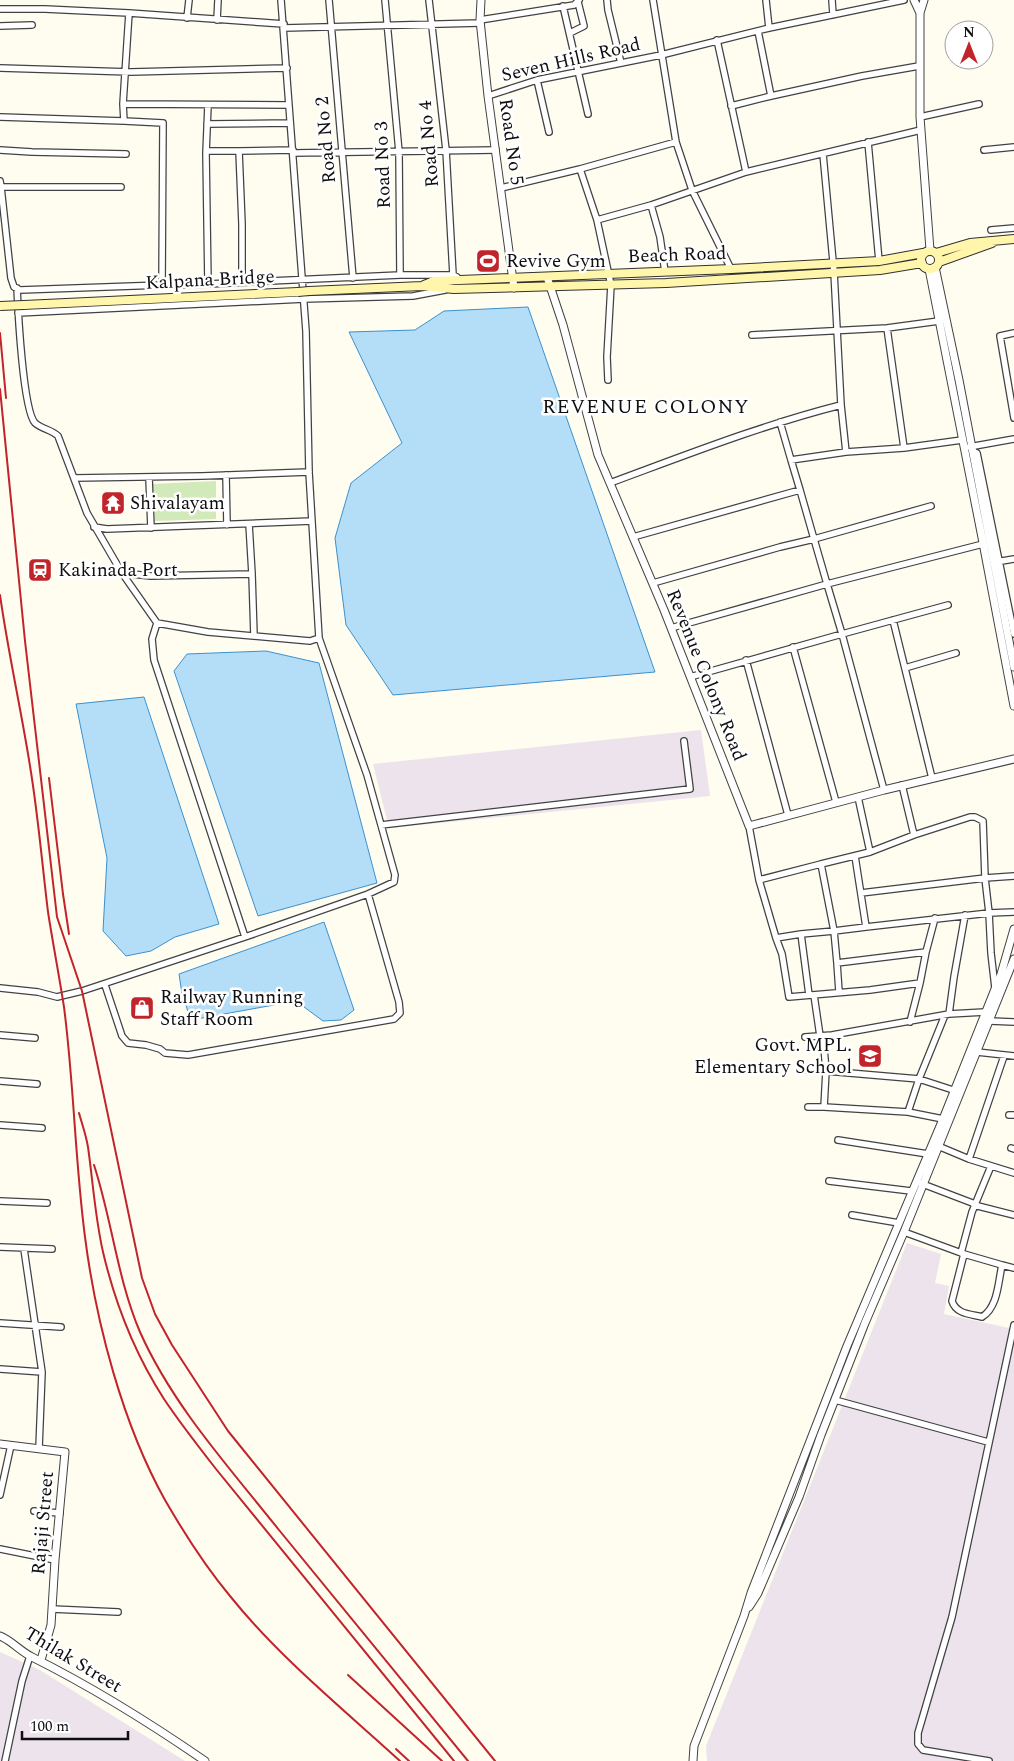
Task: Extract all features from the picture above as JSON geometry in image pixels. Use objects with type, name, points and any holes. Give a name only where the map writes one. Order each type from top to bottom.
[{"type":"main road","name":"Beach Road","points":[[935,266],[1004,239]]},
{"type":"main road","name":"Beach Road","points":[[422,286],[434,280],[665,272],[879,261],[970,243],[1014,239]]},
{"type":"main road","points":[[930,252],[940,259],[935,266],[924,267],[922,263],[921,256],[930,252]]},
{"type":"main road","name":"Beach Road","points":[[422,286],[454,289],[611,285],[880,270],[922,263]]},
{"type":"main road","name":"Kalpana Bridge","points":[[0,306],[422,286]]},
{"type":"street","points":[[187,18],[189,0]]},
{"type":"street","points":[[217,20],[218,0]]},
{"type":"street","points":[[0,988],[38,992],[57,997],[105,985],[368,894],[394,882],[395,875],[368,775],[318,638],[309,472],[303,280],[281,0]]},
{"type":"street","name":"Road No 2","points":[[329,0],[353,278]]},
{"type":"street","name":"Road No 3","points":[[385,0],[399,152],[400,275]]},
{"type":"street","name":"Road No 4","points":[[430,0],[446,150],[453,275]]},
{"type":"street","name":"Road No 5","points":[[482,0],[480,22],[488,96],[514,288]]},
{"type":"street","points":[[607,0],[621,62]]},
{"type":"street","points":[[653,0],[676,142],[692,190],[731,269]]},
{"type":"street","points":[[766,0],[769,28]]},
{"type":"street","points":[[832,0],[833,15]]},
{"type":"street","name":"Seven Hills Road","points":[[488,96],[537,80],[661,55],[769,28],[904,0]]},
{"type":"street","points":[[914,0],[920,13]]},
{"type":"street","points":[[924,0],[920,13],[920,117],[930,252]]},
{"type":"street","points":[[0,9],[129,13],[284,26],[332,27],[480,22],[574,4],[578,1],[584,26],[570,34]]},
{"type":"street","points":[[563,6],[588,114]]},
{"type":"street","points":[[124,121],[129,13]]},
{"type":"street","points":[[0,26],[32,25]]},
{"type":"street","points":[[758,31],[771,96]]},
{"type":"street","points":[[717,40],[746,172]]},
{"type":"street","points":[[731,106],[853,78],[919,66]]},
{"type":"street","points":[[0,68],[126,72],[287,68]]},
{"type":"street","points":[[537,80],[549,132]]},
{"type":"street","points":[[124,104],[288,105]]},
{"type":"street","points":[[208,104],[206,151],[208,284]]},
{"type":"street","points":[[920,117],[979,104]]},
{"type":"street","points":[[0,117],[163,123],[162,285]]},
{"type":"street","points":[[207,124],[290,123]]},
{"type":"street","points":[[597,220],[651,205],[746,172],[921,130]]},
{"type":"street","points":[[501,188],[580,169],[676,142]]},
{"type":"street","points":[[868,142],[879,261]]},
{"type":"street","points":[[984,150],[1014,147]]},
{"type":"street","points":[[0,150],[126,154]]},
{"type":"street","points":[[206,151],[343,153],[496,150]]},
{"type":"street","points":[[239,151],[242,282]]},
{"type":"street","points":[[824,154],[834,272],[841,405],[846,452]]},
{"type":"street","points":[[580,169],[597,220],[611,285],[606,356],[608,380]]},
{"type":"street","points":[[120,187],[0,184],[11,283],[20,290],[400,275],[453,275],[463,280]]},
{"type":"street","points":[[651,205],[660,237],[665,272]]},
{"type":"street","points":[[991,230],[1014,228]]},
{"type":"street","points":[[935,266],[940,321],[967,446],[996,562],[1014,667]]},
{"type":"street","points":[[935,266],[959,380],[967,446],[983,544],[1010,637],[1014,706]]},
{"type":"street","name":"Revenue Colony Road","points":[[547,277],[598,455],[671,628],[749,826]]},
{"type":"street","points":[[17,288],[27,397],[31,416],[34,422],[58,436],[86,513],[122,573],[157,623],[208,632],[310,640],[318,638]]},
{"type":"street","points":[[18,313],[304,299],[413,296],[454,289]]},
{"type":"street","points":[[752,335],[837,332],[940,321]]},
{"type":"street","points":[[887,328],[904,448]]},
{"type":"street","points":[[1014,333],[1000,336],[1014,418]]},
{"type":"street","points":[[610,483],[780,422],[841,405]]},
{"type":"street","points":[[780,422],[828,584],[884,790]]},
{"type":"street","points":[[791,460],[846,452],[967,446],[1014,439]]},
{"type":"street","points":[[74,478],[149,478],[309,472]]},
{"type":"street","points":[[226,475],[227,525]]},
{"type":"street","points":[[149,478],[150,528]]},
{"type":"street","points":[[633,537],[800,490]]},
{"type":"street","points":[[652,583],[931,506]]},
{"type":"street","points":[[94,528],[150,528],[312,522]]},
{"type":"street","points":[[249,524],[254,636]]},
{"type":"street","points":[[671,628],[828,584],[983,544]]},
{"type":"street","points":[[996,562],[1014,559]]},
{"type":"street","points":[[122,573],[151,576],[252,574]]},
{"type":"street","points":[[690,676],[948,605]]},
{"type":"street","points":[[893,620],[932,778]]},
{"type":"street","points":[[157,623],[152,639],[154,660],[245,937]]},
{"type":"street","points":[[793,647],[836,802]]},
{"type":"street","points":[[905,668],[956,653]]},
{"type":"street","points":[[746,660],[788,815]]},
{"type":"street","points":[[381,825],[690,789],[684,741]]},
{"type":"street","points":[[920,983],[789,997],[782,954],[759,880],[749,826],[902,785],[1014,758]]},
{"type":"street","points":[[902,785],[914,835]]},
{"type":"street","points":[[858,797],[870,852]]},
{"type":"street","points":[[759,880],[870,852],[914,835],[970,817],[980,819],[983,822],[995,988]]},
{"type":"street","points":[[855,856],[866,927]]},
{"type":"street","points":[[821,864],[834,931],[839,992]]},
{"type":"street","points":[[861,893],[1014,876]]},
{"type":"street","points":[[105,985],[122,1036],[128,1043],[146,1045],[174,1055],[188,1055],[394,1019],[400,1013],[399,1002],[368,894]]},
{"type":"street","points":[[776,938],[935,918],[1014,912]]},
{"type":"street","points":[[908,1112],[919,1079],[947,1015],[965,915]]},
{"type":"street","points":[[910,1022],[935,918]]},
{"type":"street","points":[[744,1616],[758,1593],[788,1523],[835,1400],[904,1232],[928,1154],[985,1012],[995,988],[1008,974],[1014,929]]},
{"type":"street","points":[[802,934],[826,1071],[824,1107]]},
{"type":"street","points":[[837,962],[926,952]]},
{"type":"street","points":[[693,1761],[694,1746],[847,1346],[911,1191],[920,1182],[938,1146],[1014,958]]},
{"type":"street","points":[[805,1037],[947,1015],[985,1012]]},
{"type":"street","points":[[990,1021],[1014,1022]]},
{"type":"street","points":[[0,1035],[34,1038]]},
{"type":"street","points":[[977,1052],[1014,1056]]},
{"type":"street","points":[[969,1159],[1004,1056]]},
{"type":"street","points":[[804,1069],[919,1079],[953,1090]]},
{"type":"street","points":[[0,1080],[37,1084]]},
{"type":"street","points":[[808,1108],[824,1107],[908,1112],[943,1119]]},
{"type":"street","points":[[0,1125],[42,1128]]},
{"type":"street","points":[[838,1140],[928,1154]]},
{"type":"street","points":[[938,1146],[969,1159],[1014,1173]]},
{"type":"street","points":[[991,1166],[975,1204],[952,1301],[954,1307],[962,1313],[982,1317],[988,1313],[993,1307],[1002,1265]]},
{"type":"street","points":[[829,1181],[911,1191]]},
{"type":"street","points":[[920,1182],[974,1205],[1014,1215]]},
{"type":"street","points":[[0,1201],[47,1203]]},
{"type":"street","points":[[852,1215],[899,1223]]},
{"type":"street","points":[[904,1232],[963,1254],[1014,1268]]},
{"type":"street","points":[[0,1247],[52,1249]]},
{"type":"street","points":[[24,1249],[42,1372],[39,1448]]},
{"type":"street","points":[[0,1324],[61,1327]]},
{"type":"street","points":[[989,1761],[923,1750],[918,1744],[918,1733],[952,1617],[1014,1326]]},
{"type":"street","points":[[0,1369],[42,1372]]},
{"type":"street","points":[[835,1400],[988,1442]]},
{"type":"street","name":"Rajaji Street","points":[[0,1444],[65,1452],[51,1625],[40,1660]]},
{"type":"street","points":[[0,1495],[11,1445]]},
{"type":"street","points":[[0,1456],[8,1458]]},
{"type":"street","points":[[34,1511],[60,1513]]},
{"type":"street","points":[[0,1549],[55,1560]]},
{"type":"street","points":[[52,1609],[118,1612]]},
{"type":"street","name":"Thilak Street","points":[[0,1636],[30,1656],[109,1699],[205,1761]]},
{"type":"street","points":[[4,1761],[22,1681],[30,1656]]},
{"type":"shaded area","points":[[701,730],[710,796],[389,828],[373,764]]},
{"type":"shaded area","points":[[907,1243],[941,1254],[935,1283],[949,1286],[944,1314],[1014,1329],[1014,1761],[707,1761],[706,1746]]},
{"type":"shaded area","points":[[0,1652],[40,1670],[185,1761],[0,1761]]},
{"type":"green space","points":[[216,481],[216,519],[155,521],[152,484]]},
{"type":"water","points":[[528,307],[655,672],[393,695],[346,625],[335,538],[351,483],[402,443],[349,332],[415,330],[444,311]]},
{"type":"water","points":[[266,651],[319,663],[377,883],[258,916],[174,671],[187,654]]},
{"type":"water","points":[[144,697],[219,924],[175,937],[151,951],[126,956],[103,931],[107,858],[76,704]]},
{"type":"water","points":[[324,922],[354,1010],[341,1020],[323,1021],[296,1001],[191,1020],[182,994],[179,974]]},
{"type":"railway","points":[[0,333],[6,398]]},
{"type":"railway","points":[[0,389],[25,641],[57,917],[82,991],[142,1278],[155,1314],[172,1345],[228,1431],[495,1761]]},
{"type":"railway","points":[[0,595],[33,784],[48,912],[64,1007],[82,1208],[90,1270],[104,1338],[124,1407],[150,1471],[165,1500],[195,1549],[221,1585],[290,1661],[400,1761]]},
{"type":"railway","points":[[49,778],[69,934]]},
{"type":"railway","points":[[79,1113],[88,1147],[98,1226],[108,1271],[127,1328],[154,1382],[176,1417],[216,1469],[454,1761]]},
{"type":"railway","points":[[94,1165],[132,1312],[153,1359],[185,1411],[279,1530],[468,1761]]},
{"type":"railway","points":[[348,1675],[442,1761]]},
{"type":"railway","points":[[396,1749],[409,1761]]},
{"type":"place","name":"Revive Gym","points":[[488,261]]},
{"type":"place","name":"Shivalayam","points":[[113,503]]},
{"type":"place","name":"Kakinada Port","points":[[40,570]]},
{"type":"place","name":"Railway Running Staff Room","points":[[142,1008]]},
{"type":"place","name":"Govt. MPL. Elementary School","points":[[870,1056]]},
{"type":"district","name":"REVENUE COLONY","points":[[646,407]]}]
